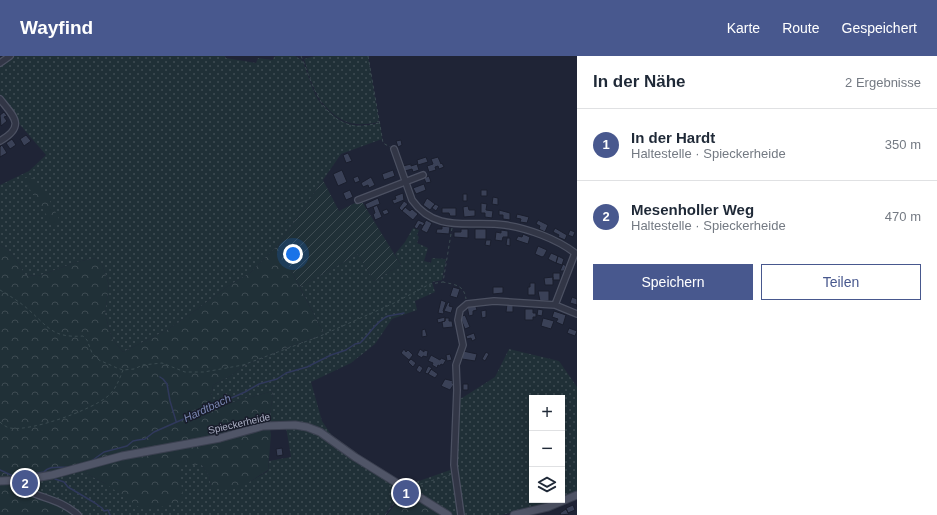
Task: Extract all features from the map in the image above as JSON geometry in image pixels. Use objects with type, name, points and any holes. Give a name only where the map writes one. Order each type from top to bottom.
[{"type":"main road","name":"Spieckerheide","points":[[0,481],[13,481],[52,475],[122,456],[220,438],[263,426],[282,424],[307,427],[320,432],[355,457],[448,515]]},
{"type":"main road","points":[[514,515],[548,507],[577,495]]},
{"type":"street","points":[[0,62],[10,56]]},
{"type":"street","points":[[0,99],[14,118],[15,124],[13,132],[0,141]]},
{"type":"street","points":[[394,149],[412,200],[417,207],[429,216],[440,222],[453,224],[492,224],[516,227],[566,246],[575,253],[555,305]]},
{"type":"street","points":[[358,200],[423,175]]},
{"type":"street","points":[[461,515],[454,465],[457,390],[456,365],[463,345],[458,318],[460,310],[467,304],[494,301],[555,305],[577,314]]},
{"type":"street","points":[[13,481],[25,489],[68,506],[78,515]]},
{"type":"path","points":[[301,56],[316,95],[320,102],[335,116],[342,121],[356,126],[380,123]]},
{"type":"path","points":[[368,56],[383,143],[394,149]]},
{"type":"path","points":[[443,282],[453,224]]},
{"type":"path","points":[[0,290],[25,307],[48,329],[66,336],[83,336],[88,340],[92,353],[99,360],[109,365],[123,370],[162,363],[185,372],[204,372],[243,365],[318,337],[392,304],[430,284],[443,282],[462,287],[465,291],[467,304]]},
{"type":"path","points":[[0,422],[9,428],[18,428],[60,419],[87,409],[108,396],[118,384],[123,370]]},
{"type":"path","points":[[385,515],[406,489],[455,474]]},
{"type":"green space","points":[[12,56],[225,56],[226,58],[256,63],[258,58],[273,60],[276,56],[295,56],[302,60],[316,97],[325,107],[340,120],[352,125],[359,126],[380,123],[382,139],[341,154],[278,245],[250,273],[228,286],[167,330],[123,352],[112,339],[105,314],[109,285],[102,264],[95,258],[77,262],[38,276],[25,275],[12,254],[0,245],[0,185],[29,171],[46,155],[15,119],[0,96],[0,64]]},
{"type":"green space","points":[[315,56],[368,56],[379,122],[353,124],[342,120],[326,107],[315,90],[304,59]]},
{"type":"green space","points":[[31,177],[40,186],[51,203],[60,221],[57,224],[53,225],[27,185],[25,178]]},
{"type":"green space","points":[[323,180],[339,211],[361,200],[401,265],[374,281],[358,254],[300,287],[278,245]]},
{"type":"green space","points":[[413,228],[419,230],[417,235],[419,237],[417,243],[428,248],[424,261],[431,263],[432,258],[446,259],[442,280],[432,282],[435,292],[415,301],[417,310],[392,319],[375,344],[351,363],[311,382],[322,421],[334,439],[320,430],[269,423],[273,391],[216,407],[211,398],[213,385],[232,375],[241,367],[288,347],[324,334],[300,287],[358,254],[374,281],[401,265],[395,254],[405,242]]},
{"type":"green space","points":[[0,245],[12,254],[25,275],[38,276],[77,262],[95,258],[102,264],[109,285],[105,314],[112,339],[123,352],[167,330],[228,286],[250,273],[278,245],[324,334],[288,347],[241,367],[232,375],[213,385],[211,398],[216,407],[273,391],[269,423],[271,435],[268,470],[240,488],[224,490],[211,487],[209,476],[202,465],[178,465],[184,501],[161,507],[140,508],[106,484],[89,475],[83,469],[0,478]]},
{"type":"green space","points":[[509,349],[559,361],[577,387],[577,492],[565,498],[565,395],[529,395],[529,503],[550,503],[531,509],[501,515],[463,515],[456,474],[458,397],[462,398],[495,377]]},
{"type":"green space","points":[[286,427],[313,431],[404,489],[384,515],[80,515],[60,500],[34,492],[16,482],[83,469],[89,475],[106,484],[178,465],[202,465],[209,476],[211,487],[251,481],[268,471],[269,461],[291,457]]},
{"type":"green space","points":[[453,469],[460,515],[452,515],[403,484],[419,481]]},
{"type":"green space","points":[[0,483],[14,483],[22,490],[54,502],[76,515],[0,515]]},
{"type":"green space","points":[[405,492],[443,515],[387,515]]},
{"type":"building","points":[[4,112],[7,116],[4,117],[7,121],[1,126],[0,115]]},
{"type":"building","points":[[26,135],[31,141],[24,146],[20,139]]},
{"type":"building","points":[[12,139],[16,145],[10,149],[6,143]]},
{"type":"building","points":[[401,140],[402,145],[398,147],[396,141]]},
{"type":"building","points":[[2,145],[7,153],[0,157],[0,147]]},
{"type":"building","points":[[348,153],[352,161],[346,163],[343,155]]},
{"type":"building","points":[[426,157],[428,162],[418,165],[417,160]]},
{"type":"building","points":[[438,157],[444,167],[439,169],[438,166],[435,167],[436,170],[429,172],[427,166],[433,164],[431,159]]},
{"type":"building","points":[[411,164],[411,166],[417,164],[419,170],[413,172],[412,169],[405,171],[403,166]]},
{"type":"building","points":[[342,170],[347,182],[338,186],[333,174]]},
{"type":"building","points":[[393,170],[395,176],[384,180],[382,174]]},
{"type":"building","points":[[358,176],[360,181],[355,183],[353,178]]},
{"type":"building","points":[[429,176],[431,182],[426,183],[424,178]]},
{"type":"building","points":[[371,177],[375,185],[369,188],[368,185],[363,187],[361,183]]},
{"type":"building","points":[[424,184],[426,190],[416,194],[413,188]]},
{"type":"building","points":[[350,190],[353,197],[346,200],[343,193]]},
{"type":"building","points":[[481,190],[487,190],[487,196],[481,196]]},
{"type":"building","points":[[403,193],[404,200],[394,204],[392,200],[396,199],[395,196]]},
{"type":"building","points":[[463,194],[467,194],[467,201],[463,201]]},
{"type":"building","points":[[493,197],[498,198],[498,205],[492,204]]},
{"type":"building","points":[[378,198],[380,204],[367,209],[365,204]]},
{"type":"building","points":[[427,198],[435,204],[430,210],[423,205]]},
{"type":"building","points":[[404,201],[408,204],[402,211],[399,208]]},
{"type":"building","points":[[481,203],[487,204],[486,210],[493,211],[492,218],[485,217],[485,213],[481,213]]},
{"type":"building","points":[[435,204],[439,206],[436,211],[432,208]]},
{"type":"building","points":[[377,205],[382,217],[375,220],[373,207]]},
{"type":"building","points":[[468,206],[469,210],[475,210],[475,216],[464,217],[463,207]]},
{"type":"building","points":[[405,207],[410,211],[412,209],[418,214],[413,220],[402,211]]},
{"type":"building","points":[[442,208],[456,208],[456,216],[450,216],[449,213],[442,213]]},
{"type":"building","points":[[387,209],[389,213],[384,215],[382,211]]},
{"type":"building","points":[[499,210],[510,213],[510,220],[503,219],[503,215],[499,215]]},
{"type":"building","points":[[517,214],[529,217],[527,223],[520,222],[521,219],[516,218]]},
{"type":"building","points":[[418,220],[425,223],[423,226],[420,224],[417,229],[414,227]]},
{"type":"building","points":[[426,220],[432,223],[427,233],[421,230]]},
{"type":"building","points":[[538,220],[548,225],[545,232],[539,229],[540,226],[536,224]]},
{"type":"building","points":[[442,226],[450,227],[449,234],[436,233],[437,229],[442,229]]},
{"type":"building","points":[[555,228],[567,235],[565,240],[558,237],[559,235],[553,232]]},
{"type":"building","points":[[461,229],[468,229],[468,238],[454,237],[454,232],[461,232]]},
{"type":"building","points":[[475,229],[486,229],[486,239],[475,239]]},
{"type":"building","points":[[501,230],[508,231],[508,237],[503,237],[502,241],[495,240],[496,232],[501,233]]},
{"type":"building","points":[[570,230],[575,232],[573,237],[568,235]]},
{"type":"building","points":[[523,234],[530,237],[528,244],[516,240],[518,236],[522,237]]},
{"type":"building","points":[[507,238],[510,238],[510,246],[506,245]]},
{"type":"building","points":[[486,240],[491,240],[490,246],[485,245]]},
{"type":"building","points":[[538,246],[547,250],[542,257],[535,254]]},
{"type":"building","points":[[551,253],[558,256],[556,263],[548,259]]},
{"type":"building","points":[[558,256],[564,259],[562,265],[556,263]]},
{"type":"building","points":[[563,264],[566,266],[564,271],[560,271]]},
{"type":"building","points":[[553,273],[560,273],[560,280],[553,280]]},
{"type":"building","points":[[553,277],[553,285],[545,285],[544,278]]},
{"type":"building","points":[[530,283],[535,283],[535,295],[528,295],[528,287],[530,287]]},
{"type":"building","points":[[453,287],[460,289],[457,298],[450,296]]},
{"type":"building","points":[[493,287],[503,287],[503,293],[493,294]]},
{"type":"building","points":[[538,291],[549,291],[549,301],[540,301]]},
{"type":"building","points":[[572,297],[577,299],[577,305],[570,303]]},
{"type":"building","points":[[441,300],[446,302],[443,314],[438,313]]},
{"type":"building","points":[[448,302],[450,303],[449,306],[453,307],[451,313],[444,311]]},
{"type":"building","points":[[475,304],[477,310],[473,311],[473,315],[469,316],[467,306]]},
{"type":"building","points":[[507,304],[513,305],[513,312],[506,312]]},
{"type":"building","points":[[525,309],[533,309],[533,313],[536,313],[536,317],[533,317],[533,320],[525,320]]},
{"type":"building","points":[[538,309],[543,310],[542,316],[537,315]]},
{"type":"building","points":[[486,310],[486,317],[482,318],[481,311]]},
{"type":"building","points":[[554,311],[566,315],[563,325],[556,322],[558,319],[552,317]]},
{"type":"building","points":[[465,315],[470,327],[465,329],[460,317]]},
{"type":"building","points":[[445,317],[445,321],[438,323],[437,319]]},
{"type":"building","points":[[445,318],[449,318],[449,321],[452,321],[453,327],[443,328],[442,322],[445,321]]},
{"type":"building","points":[[543,318],[554,321],[551,329],[541,326]]},
{"type":"building","points":[[569,328],[577,331],[575,336],[567,333]]},
{"type":"building","points":[[425,329],[427,336],[422,337],[422,330]]},
{"type":"building","points":[[474,333],[476,339],[472,341],[471,338],[467,339],[466,336]]},
{"type":"building","points":[[404,349],[406,352],[408,350],[413,355],[409,360],[401,353]]},
{"type":"building","points":[[420,349],[424,352],[424,350],[428,351],[427,357],[423,356],[422,358],[417,355]]},
{"type":"building","points":[[463,351],[477,354],[475,361],[462,359]]},
{"type":"building","points":[[486,352],[489,354],[485,361],[482,359]]},
{"type":"building","points":[[450,354],[452,360],[447,361],[446,355]]},
{"type":"building","points":[[431,355],[440,360],[441,358],[446,360],[443,365],[438,365],[437,368],[432,365],[433,363],[428,361]]},
{"type":"building","points":[[411,359],[416,363],[413,367],[408,362]]},
{"type":"building","points":[[419,365],[423,368],[420,373],[416,370]]},
{"type":"building","points":[[428,366],[432,368],[428,374],[425,373]]},
{"type":"building","points":[[431,369],[438,374],[435,378],[428,374]]},
{"type":"building","points":[[445,379],[453,381],[452,383],[454,384],[450,390],[441,386]]},
{"type":"building","points":[[463,384],[468,384],[468,390],[463,390]]},
{"type":"building","points":[[282,448],[283,455],[277,456],[276,449]]},
{"type":"building","points":[[573,505],[575,510],[568,513],[566,508]]},
{"type":"building","points":[[566,509],[569,514],[561,515],[560,513]]},
{"type":"waterway","name":"Hardtbach","points":[[90,462],[104,452],[127,446],[133,441],[145,439],[154,432],[245,392],[259,384],[277,379],[286,373],[307,367],[331,355],[346,350],[355,344],[360,343],[384,318],[404,313]]},
{"type":"waterway","points":[[160,377],[167,384],[176,421]]},
{"type":"waterway","name":"Hardtbach","points":[[0,470],[13,476],[19,476],[25,473],[32,474],[44,472],[49,468],[69,467]]},
{"type":"waterway","points":[[55,479],[64,482],[68,487],[95,503],[104,511],[108,510],[110,515]]},
{"type":"place","name":"Mesenholler Weg","points":[[25,483]]},
{"type":"place","name":"In der Hardt","points":[[406,493]]}]
